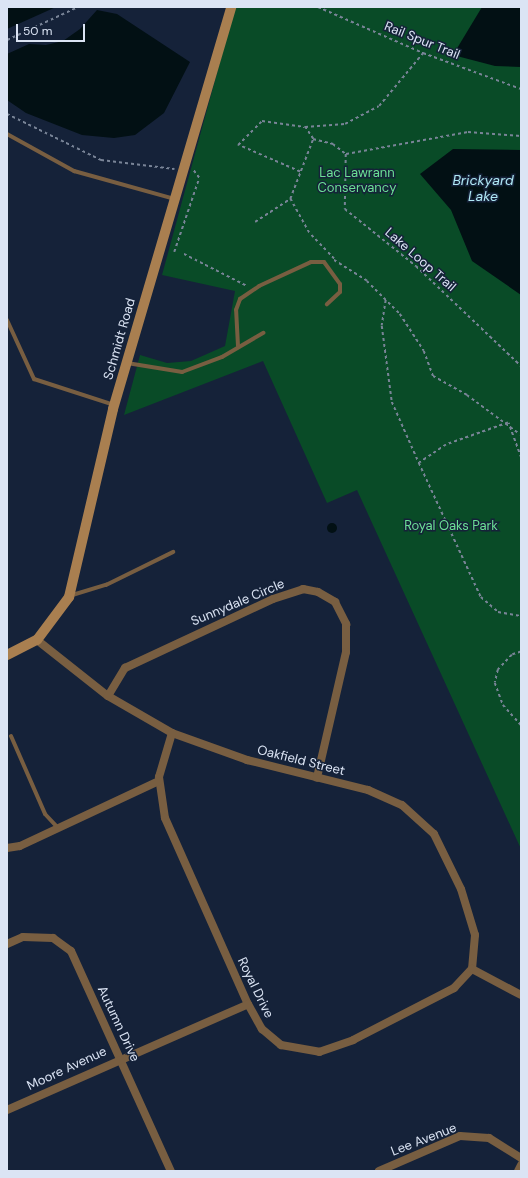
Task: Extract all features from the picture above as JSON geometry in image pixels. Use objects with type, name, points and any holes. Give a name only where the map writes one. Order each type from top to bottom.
[{"type":"street","name":"Schmidt Road","points":[[7,655],[37,640],[69,597],[115,405],[231,7]]},
{"type":"street","name":"Sunnydale Circle","points":[[108,696],[125,668],[273,599],[303,589],[318,592],[335,602],[346,624],[346,652],[317,778]]},
{"type":"street","name":"Oakfield Street","points":[[37,640],[108,696],[172,733],[247,760],[368,790],[402,805],[434,834],[461,889],[475,935],[472,969]]},
{"type":"street","name":"Royal Drive","points":[[172,733],[159,781],[165,818],[248,1004],[262,1029],[281,1045],[319,1052],[353,1040],[454,988],[472,969]]},
{"type":"street","points":[[7,848],[57,828],[159,781]]},
{"type":"street","name":"Autumn Drive","points":[[7,944],[23,937],[53,938],[71,951],[171,1171]]},
{"type":"street","points":[[472,969],[521,995]]},
{"type":"street","name":"Moore Avenue","points":[[7,1110],[120,1058],[248,1004]]},
{"type":"street","name":"Lee Avenue","points":[[379,1171],[460,1136],[489,1138],[521,1158]]},
{"type":"street","points":[[518,1171],[521,1164]]},
{"type":"lane","points":[[7,134],[74,171],[175,199]]},
{"type":"lane","points":[[238,346],[236,310],[240,299],[253,288],[311,262],[327,264],[340,288],[335,299],[327,304]]},
{"type":"lane","points":[[7,320],[34,379],[115,405]]},
{"type":"lane","points":[[127,363],[182,372],[201,366],[263,333]]},
{"type":"lane","points":[[69,597],[106,585],[173,552]]},
{"type":"lane","points":[[11,736],[45,814],[57,828]]},
{"type":"path","points":[[7,40],[78,7]]},
{"type":"path","name":"Rail Spur Trail","points":[[318,7],[423,53],[521,89]]},
{"type":"path","points":[[300,172],[238,145],[262,121],[305,127],[345,124],[378,106],[423,53]]},
{"type":"path","points":[[7,114],[101,160],[183,170],[191,169],[198,173],[199,178],[174,252]]},
{"type":"path","points":[[305,127],[312,139],[333,144],[346,154],[468,132],[521,136]]},
{"type":"path","points":[[255,222],[290,200],[312,139]]},
{"type":"path","name":"Lake Loop Trail","points":[[346,154],[345,209],[416,266],[521,366]]},
{"type":"path","points":[[290,200],[309,233],[334,259],[367,281],[400,314],[424,351],[433,376],[508,423],[521,435]]},
{"type":"path","points":[[184,254],[253,288]]},
{"type":"path","points":[[327,264],[334,259]]},
{"type":"path","points":[[386,300],[382,326],[392,402],[481,597],[498,612],[521,616]]},
{"type":"path","points":[[508,423],[521,458]]},
{"type":"path","points":[[419,463],[446,445],[508,423]]},
{"type":"path","points":[[521,652],[512,655],[498,670],[495,683],[502,705],[521,726]]},
{"type":"green space","name":"Lac Lawrann Conservancy","points":[[235,7],[521,7],[521,849],[357,490],[327,503],[263,361],[124,415],[140,355],[167,363],[191,361],[225,346],[235,291],[162,275]]},
{"type":"water","points":[[7,7],[56,7],[7,29]]},
{"type":"water","points":[[482,7],[521,7],[521,67],[495,66],[453,55]]},
{"type":"water","points":[[97,10],[117,14],[190,62],[164,113],[135,135],[114,138],[82,135],[26,113],[7,100],[7,54],[29,44],[46,45],[63,41],[80,29]]},
{"type":"water","name":"Brickyard Lake","points":[[453,149],[521,150],[521,295],[472,261],[451,210],[420,174]]},
{"type":"water","points":[[332,523],[337,528],[332,533],[327,528]]},
{"type":"park label","name":"Royal Oaks Park","points":[[451,526]]}]
